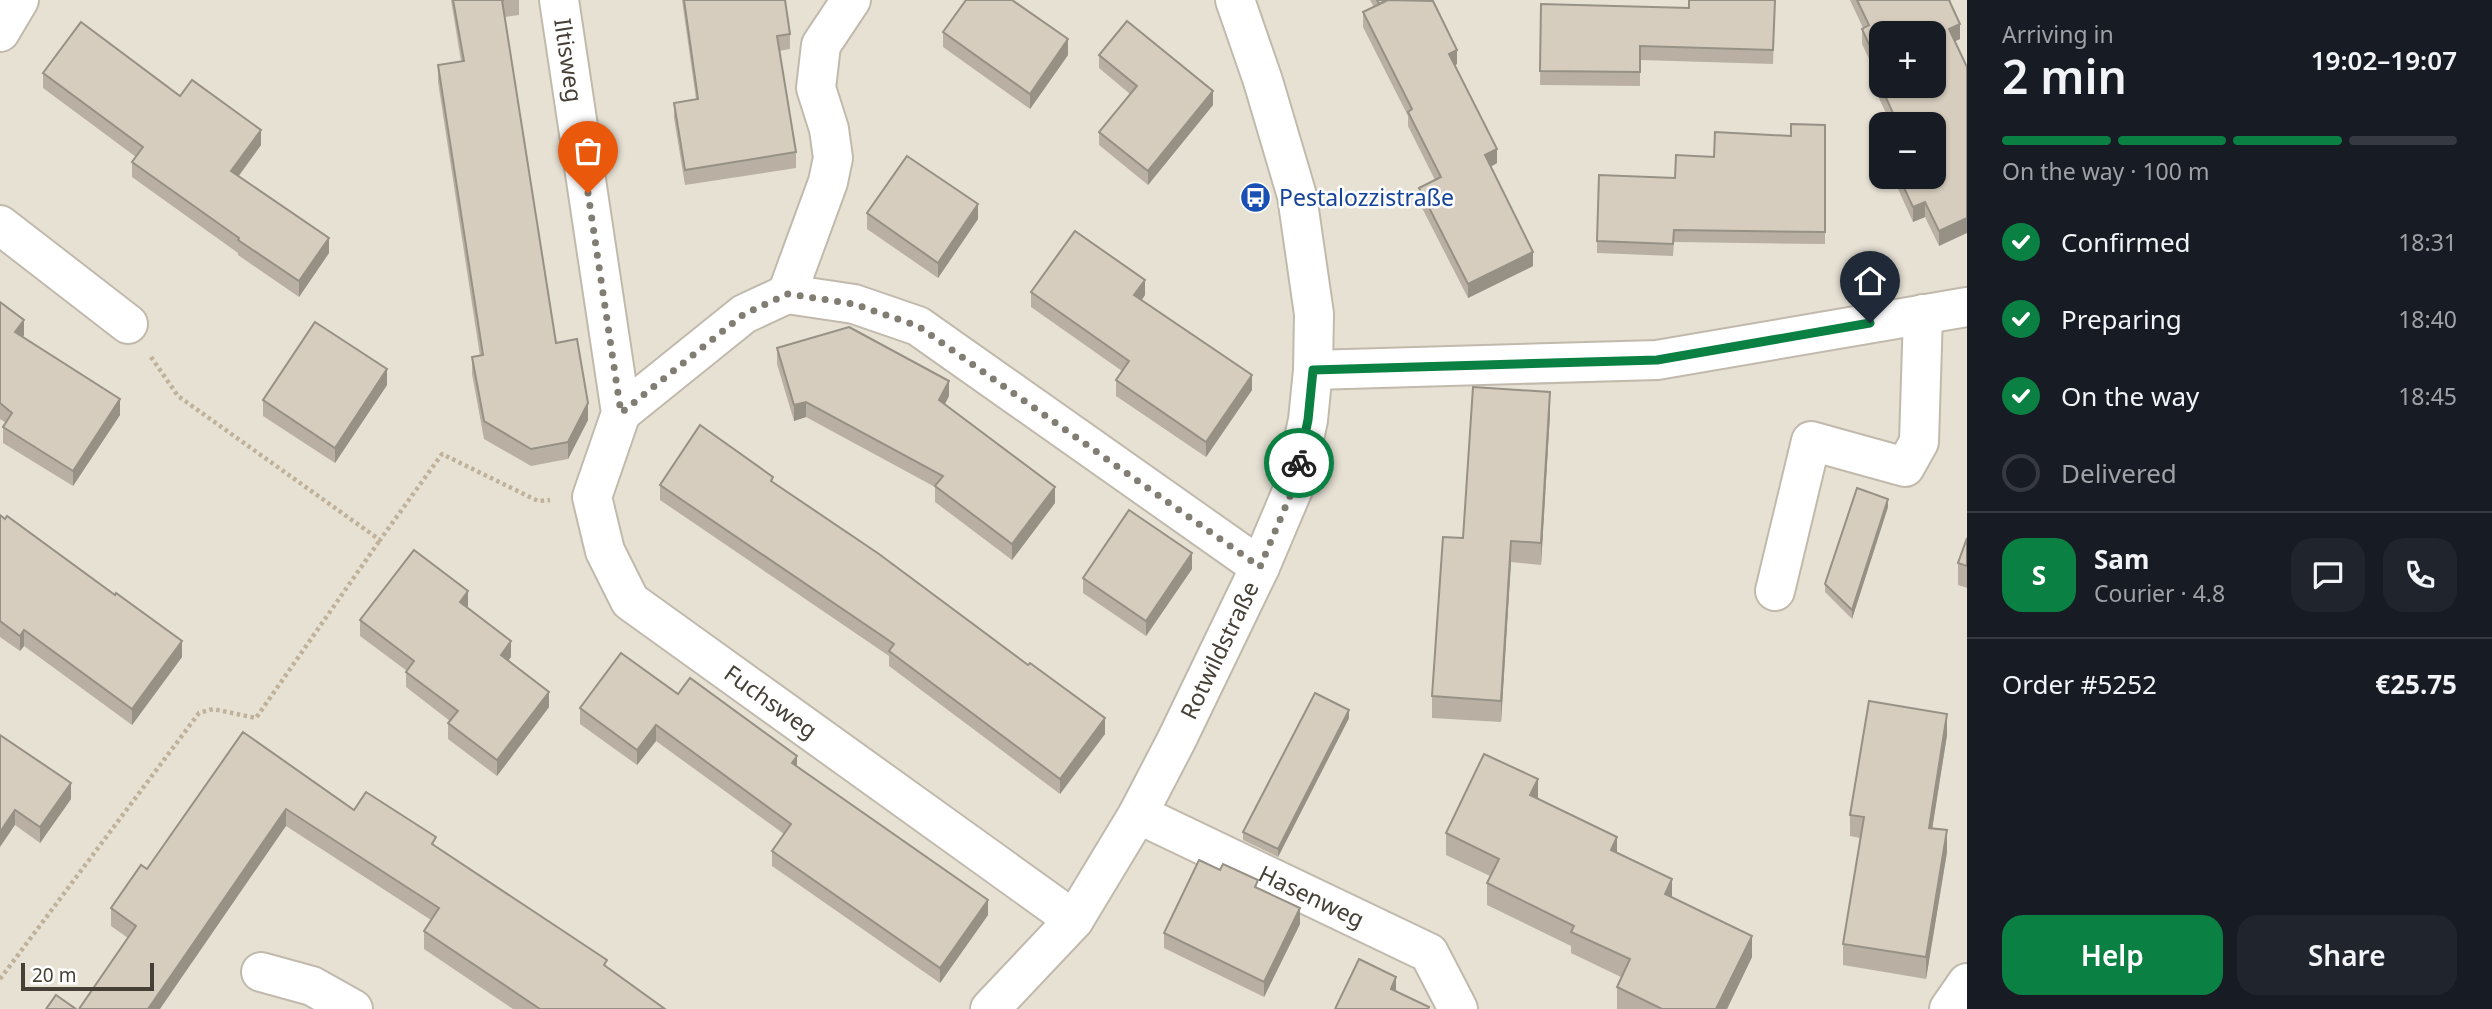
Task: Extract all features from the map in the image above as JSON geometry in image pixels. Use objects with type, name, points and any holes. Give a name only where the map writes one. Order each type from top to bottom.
[{"type":"street","points":[[0,32],[19,0]]},
{"type":"street","name":"Iltisweg","points":[[559,0],[621,413]]},
{"type":"street","points":[[788,294],[828,182],[833,158],[829,130],[816,88],[821,45],[851,0]]},
{"type":"street","name":"Rotwildstraße","points":[[990,1009],[1074,920],[1138,814],[1260,567],[1293,489],[1308,420],[1313,370],[1314,314],[1297,196],[1264,81],[1235,0]]},
{"type":"street","points":[[0,225],[128,324]]},
{"type":"street","points":[[592,498],[621,413],[744,314],[788,294],[854,304],[918,326],[1260,567]]},
{"type":"street","points":[[1313,370],[1657,360],[1967,307]]},
{"type":"street","points":[[1775,591],[1811,441],[1905,467],[1919,442],[1923,314]]},
{"type":"street","name":"Fuchsweg","points":[[592,498],[605,551],[630,601],[1074,920]]},
{"type":"street","name":"Hasenweg","points":[[1138,814],[1429,953],[1458,1009]]},
{"type":"street","points":[[261,972],[312,986],[353,1009]]},
{"type":"street","points":[[1949,1009],[1967,984]]},
{"type":"path","points":[[128,324],[178,396],[380,540]]},
{"type":"path","points":[[0,979],[199,713],[213,709],[256,718],[442,454],[538,501],[592,498]]},
{"type":"shaded area","points":[[0,0],[1967,0],[1967,997],[1958,1009],[0,1009]]},
{"type":"building","points":[[453,0],[502,0],[556,343],[577,339],[588,403],[568,442],[531,449],[484,421],[472,357],[483,355],[438,65],[464,61]]},
{"type":"building","points":[[684,0],[785,0],[790,34],[777,36],[796,152],[685,170],[674,103],[698,99]]},
{"type":"building","points":[[966,0],[1012,0],[1068,39],[1030,94],[943,32]]},
{"type":"building","points":[[1388,0],[1433,1],[1457,50],[1449,54],[1497,149],[1485,155],[1533,252],[1468,284],[1419,188],[1441,177],[1408,112],[1412,109],[1363,12]]},
{"type":"building","points":[[1689,0],[1775,0],[1773,50],[1640,46],[1640,72],[1540,71],[1541,4],[1689,8]]},
{"type":"building","points":[[1857,0],[1949,0],[1960,24],[1949,29],[1967,67],[1967,218],[1939,231],[1925,202],[1913,207],[1905,189],[1946,189],[1946,112],[1893,112],[1886,98],[1946,98],[1946,21],[1869,21],[1869,25]]},
{"type":"building","points":[[1127,21],[1213,91],[1148,171],[1099,132],[1137,86],[1099,55]]},
{"type":"building","points":[[81,22],[180,96],[192,80],[261,130],[231,171],[329,238],[299,281],[132,162],[143,147],[43,73]]},
{"type":"building","points":[[1869,25],[1869,44],[1862,29]]},
{"type":"building","points":[[1791,124],[1825,125],[1825,232],[1674,230],[1673,244],[1597,241],[1599,175],[1675,178],[1676,155],[1714,157],[1715,132],[1791,136]]},
{"type":"building","points":[[907,156],[978,204],[938,263],[867,213]]},
{"type":"building","points":[[1075,231],[1145,280],[1134,295],[1252,375],[1206,442],[1116,380],[1129,361],[1031,292]]},
{"type":"building","points":[[0,302],[24,320],[15,332],[120,399],[73,471],[3,427],[12,413],[0,403]]},
{"type":"building","points":[[315,322],[387,369],[335,448],[263,400]]},
{"type":"building","points":[[849,327],[949,381],[939,400],[1055,487],[1012,544],[935,486],[943,476],[806,402],[794,405],[777,348]]},
{"type":"building","points":[[1473,387],[1550,392],[1541,543],[1511,541],[1501,701],[1432,696],[1443,537],[1463,538]]},
{"type":"building","points":[[700,425],[773,477],[771,481],[879,554],[1028,665],[1030,663],[1105,718],[1060,779],[889,651],[894,644],[660,485]]},
{"type":"building","points":[[1857,488],[1888,499],[1852,610],[1825,584]]},
{"type":"building","points":[[1129,510],[1192,553],[1146,621],[1083,578]]},
{"type":"building","points":[[0,515],[5,519],[7,516],[182,641],[132,709],[24,630],[20,636],[0,621]]},
{"type":"building","points":[[1967,538],[1967,566],[1958,563]]},
{"type":"building","points":[[414,550],[468,591],[460,602],[511,641],[501,655],[549,692],[497,760],[448,723],[458,711],[406,672],[414,661],[360,620]]},
{"type":"building","points":[[621,653],[678,694],[690,678],[797,756],[792,763],[988,900],[940,968],[772,851],[791,824],[656,725],[637,750],[580,708]]},
{"type":"building","points":[[1315,693],[1349,710],[1278,849],[1243,832]]},
{"type":"building","points":[[1869,701],[1947,714],[1929,828],[1947,830],[1926,957],[1843,944],[1864,817],[1850,815]]},
{"type":"building","points":[[243,732],[354,810],[366,792],[436,837],[432,844],[607,960],[604,965],[665,1009],[540,1009],[424,931],[439,908],[286,809],[148,1009],[79,1009],[136,926],[111,908],[141,865],[147,869]]},
{"type":"building","points":[[0,735],[71,783],[40,827],[15,810],[0,832]]},
{"type":"building","points":[[1484,754],[1538,779],[1530,795],[1617,837],[1611,850],[1672,879],[1665,894],[1752,936],[1716,1009],[1662,1009],[1617,987],[1630,959],[1571,932],[1574,926],[1487,883],[1499,859],[1446,833]]},
{"type":"building","points":[[1199,860],[1220,870],[1223,864],[1258,880],[1255,887],[1300,908],[1264,982],[1164,933]]},
{"type":"building","points":[[1359,959],[1396,977],[1391,989],[1429,1007],[1428,1009],[1335,1009]]},
{"type":"building","points":[[56,995],[76,1009],[46,1009]]},
{"type":"way so far","points":[[588,193],[621,413],[744,314],[788,294],[854,304],[918,326],[1260,567],[1293,489],[1299,463]]},
{"type":"place","name":"Pestalozzistraße","points":[[1256,198]]},
{"type":"route","points":[[1299,463],[1308,420],[1313,370],[1657,360],[1870,323]]}]
